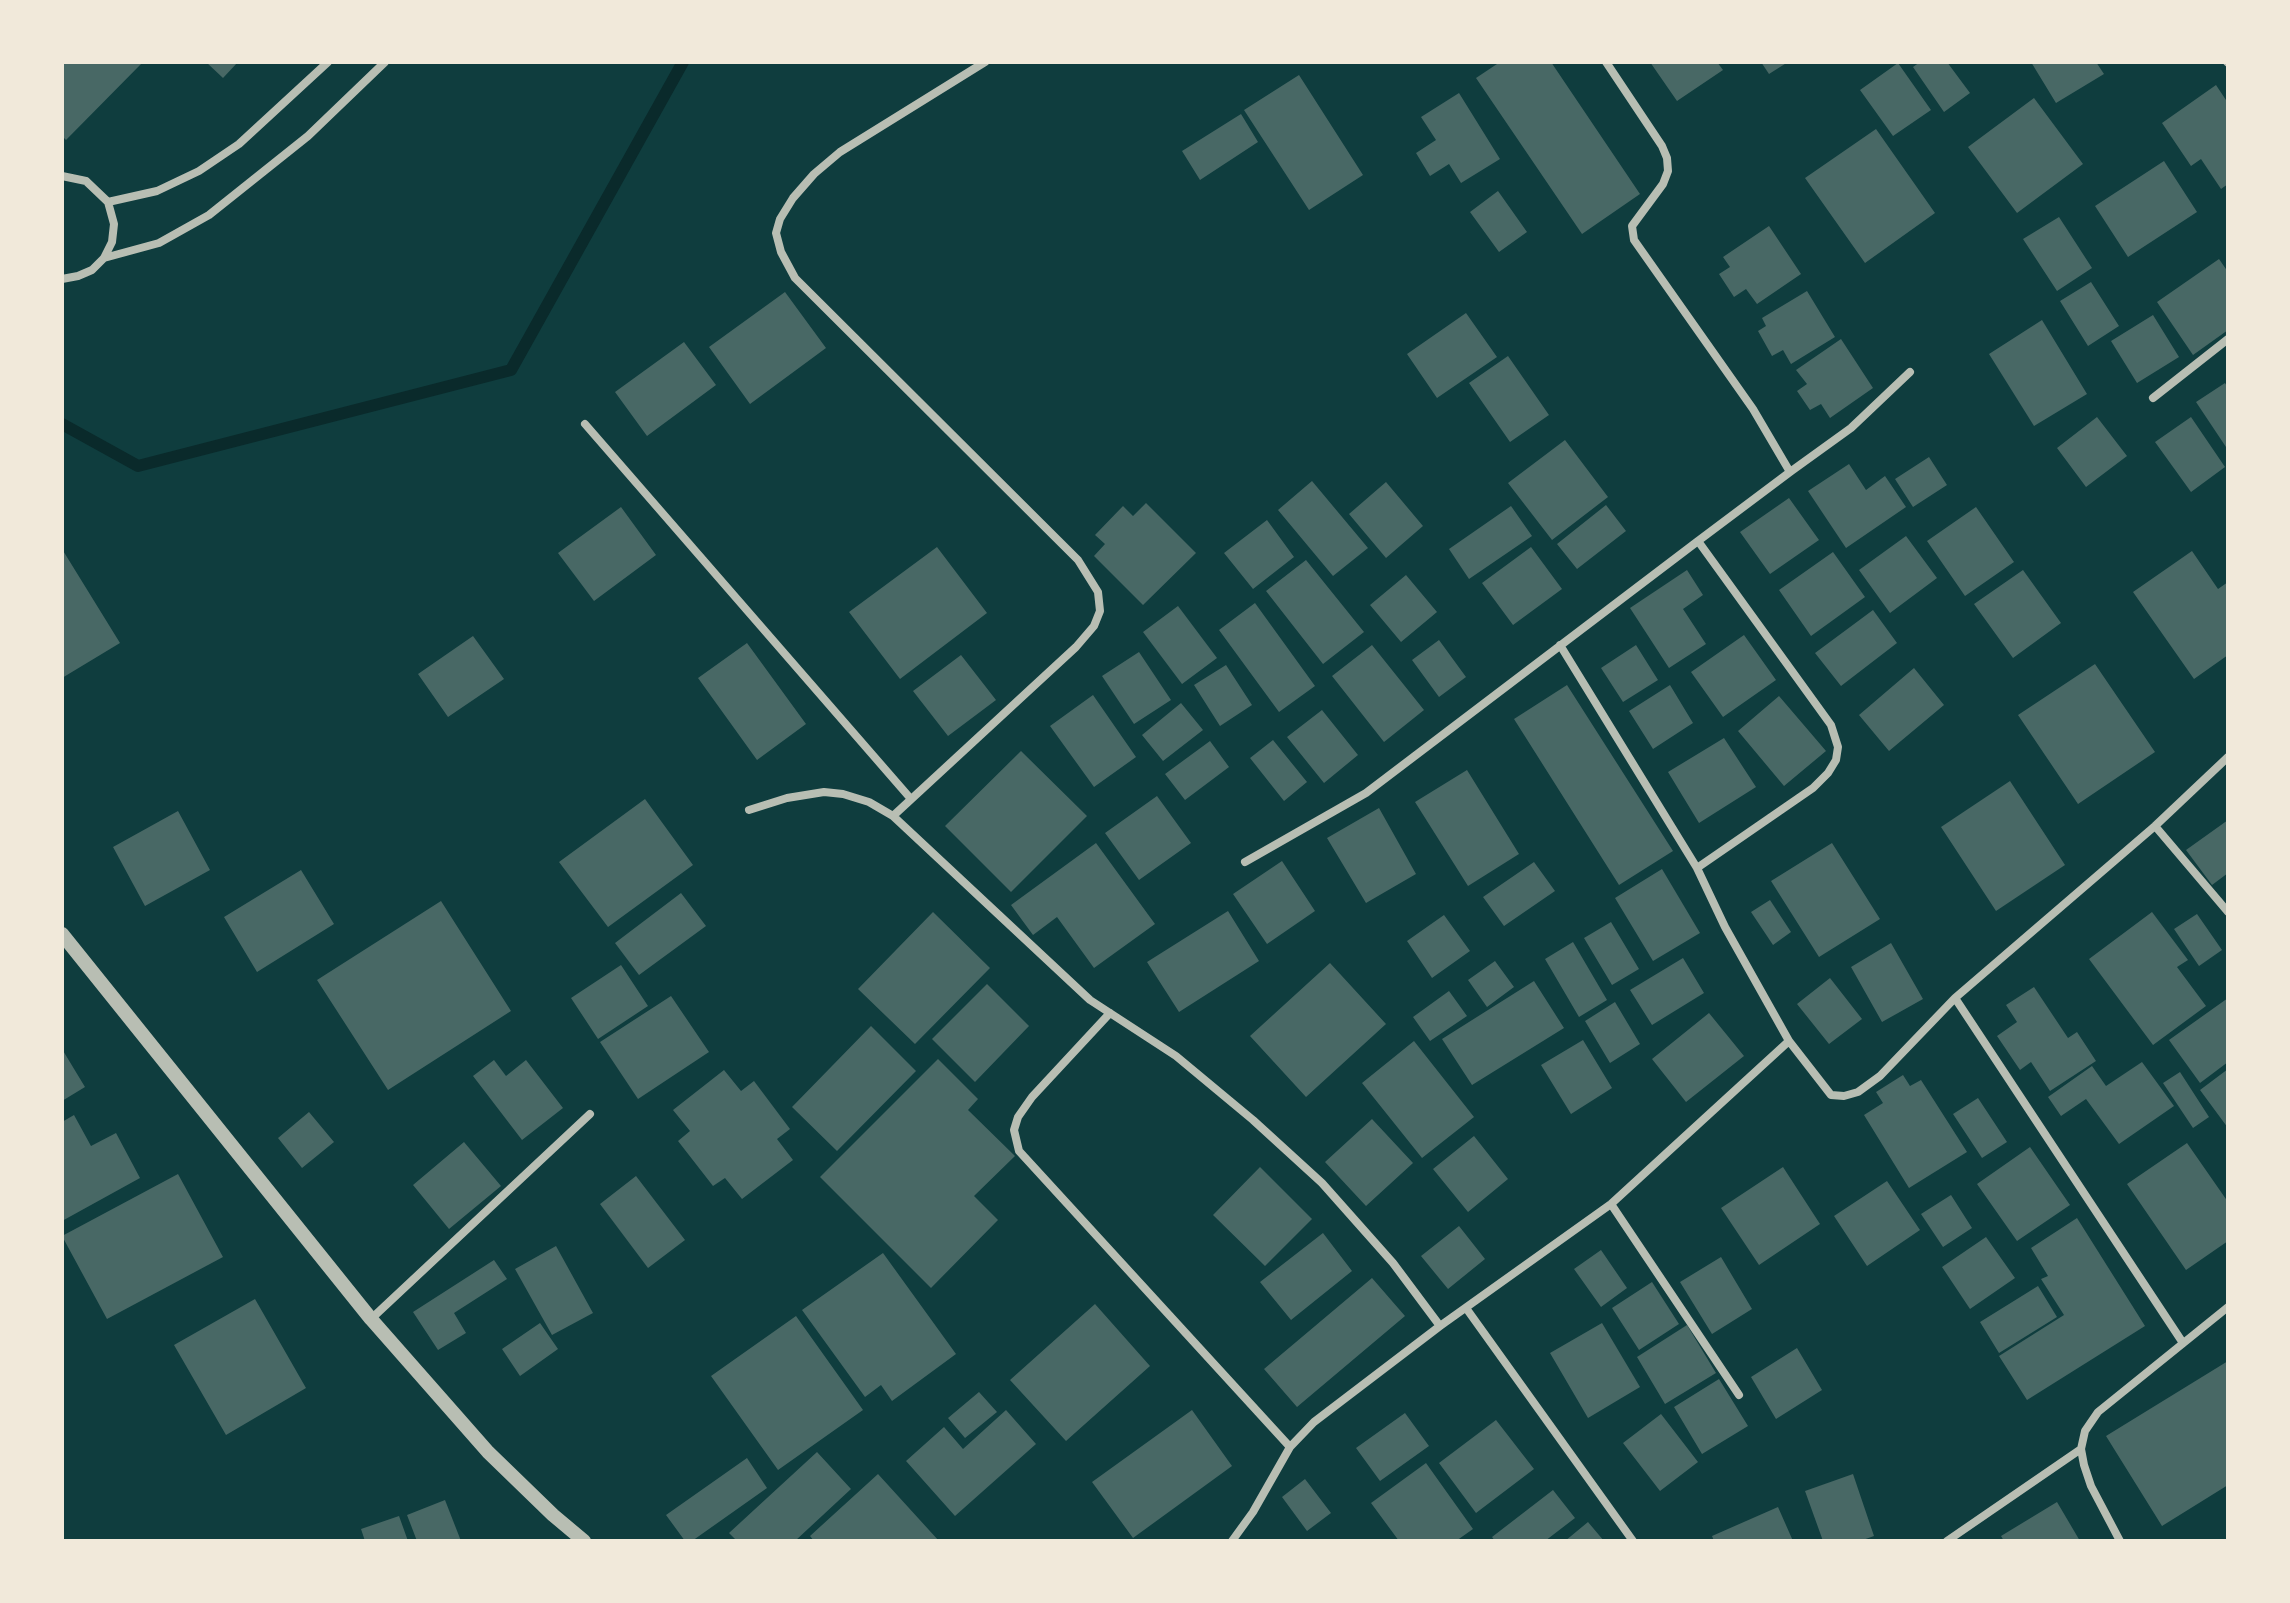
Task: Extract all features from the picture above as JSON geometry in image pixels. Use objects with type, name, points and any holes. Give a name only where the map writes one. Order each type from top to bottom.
[{"type":"street","points":[[108,202],[157,191],[199,171],[239,144],[328,62]]},
{"type":"street","points":[[104,258],[159,243],[209,215],[308,136],[385,62]]},
{"type":"street","points":[[893,816],[1076,647],[1094,626],[1100,611],[1098,592],[1078,560],[795,278],[781,252],[776,233],[780,219],[793,198],[814,174],[840,152],[985,62]]},
{"type":"street","points":[[1606,62],[1667,158],[1668,171],[1663,184],[1632,226],[1634,240],[1753,409],[1790,472]]},
{"type":"street","points":[[62,176],[86,181],[108,202],[114,224],[112,242],[104,258],[92,270],[62,279]]},
{"type":"street","points":[[2153,398],[2228,339]]},
{"type":"street","points":[[1245,862],[1366,793],[1851,428],[1910,372]]},
{"type":"street","points":[[585,424],[911,799]]},
{"type":"street","points":[[1697,868],[1813,788],[1836,760],[1838,747],[1831,725],[1698,541]]},
{"type":"street","points":[[1560,645],[1697,868],[1725,927],[1789,1041],[1831,1095],[1850,1095],[1880,1076],[1955,998],[2155,826],[2228,757]]},
{"type":"street","points":[[749,810],[787,798],[824,792],[869,802],[893,816],[1090,1000],[1176,1056],[1322,1183],[1393,1263],[1440,1326]]},
{"type":"street","points":[[2155,826],[2228,912]]},
{"type":"street","points":[[62,934],[371,1319],[488,1452],[584,1541]]},
{"type":"street","points":[[1955,998],[2183,1343]]},
{"type":"street","points":[[1110,1013],[1032,1097],[1018,1117],[1014,1130],[1019,1151],[1290,1447]]},
{"type":"street","points":[[1232,1541],[1253,1512],[1290,1447],[1314,1422],[1440,1326],[1611,1204],[1789,1041]]},
{"type":"street","points":[[371,1319],[590,1114]]},
{"type":"street","points":[[1611,1204],[1739,1395]]},
{"type":"street","points":[[2120,1541],[2091,1486],[2081,1449],[2085,1431],[2098,1412],[2228,1307]]},
{"type":"street","points":[[1466,1308],[1633,1541]]},
{"type":"street","points":[[1947,1541],[2081,1449]]},
{"type":"building","points":[[62,62],[143,62],[66,140],[62,136]]},
{"type":"building","points":[[206,62],[238,62],[223,78]]},
{"type":"building","points":[[1500,62],[1551,62],[1640,194],[1582,234],[1476,78]]},
{"type":"building","points":[[1650,62],[1717,62],[1723,70],[1677,101]]},
{"type":"building","points":[[1761,62],[1788,62],[1769,74]]},
{"type":"building","points":[[1920,62],[1947,62],[1970,93],[1944,112],[1913,67]]},
{"type":"building","points":[[2031,62],[2096,62],[2104,74],[2056,103]]},
{"type":"building","points":[[1898,63],[1931,110],[1893,136],[1860,90]]},
{"type":"building","points":[[1299,75],[1363,175],[1309,210],[1244,110]]},
{"type":"building","points":[[2216,85],[2228,103],[2228,184],[2221,189],[2201,159],[2191,166],[2162,123]]},
{"type":"building","points":[[1459,93],[1500,159],[1461,183],[1449,164],[1430,176],[1416,153],[1436,140],[1421,117]]},
{"type":"building","points":[[2034,98],[2083,164],[2017,213],[1968,147]]},
{"type":"building","points":[[1241,114],[1258,142],[1200,180],[1182,151]]},
{"type":"building","points":[[1876,129],[1935,213],[1865,263],[1805,178]]},
{"type":"building","points":[[2164,161],[2197,212],[2128,257],[2095,206]]},
{"type":"building","points":[[1498,191],[1527,232],[1499,252],[1470,212]]},
{"type":"building","points":[[2059,217],[2092,268],[2057,291],[2023,239]]},
{"type":"building","points":[[1769,226],[1801,274],[1757,304],[1746,289],[1734,297],[1719,274],[1730,267],[1723,257]]},
{"type":"building","points":[[2219,259],[2228,272],[2228,330],[2193,355],[2157,302]]},
{"type":"building","points":[[2091,282],[2119,326],[2088,346],[2060,301]]},
{"type":"building","points":[[1807,291],[1835,337],[1791,364],[1783,350],[1772,356],[1758,331],[1766,326],[1762,318]]},
{"type":"building","points":[[785,292],[826,348],[750,404],[709,347]]},
{"type":"building","points":[[1466,313],[1497,357],[1437,398],[1407,354]]},
{"type":"building","points":[[2153,315],[2179,357],[2137,383],[2111,341]]},
{"type":"building","points":[[2042,320],[2087,394],[2034,426],[1989,354]]},
{"type":"building","points":[[1841,339],[1873,388],[1830,418],[1821,404],[1810,410],[1797,391],[1807,384],[1796,370]]},
{"type":"building","points":[[684,342],[716,385],[647,436],[615,392]]},
{"type":"building","points":[[1508,356],[1549,415],[1510,442],[1469,383]]},
{"type":"building","points":[[2225,383],[2228,388],[2228,450],[2196,402]]},
{"type":"building","points":[[2097,417],[2127,456],[2086,487],[2057,448]]},
{"type":"building","points":[[2191,417],[2225,467],[2191,492],[2155,442]]},
{"type":"building","points":[[1565,440],[1608,497],[1552,540],[1508,483]]},
{"type":"building","points":[[1929,457],[1947,485],[1913,507],[1895,479]]},
{"type":"building","points":[[1849,464],[1866,490],[1885,476],[1906,507],[1846,548],[1808,491]]},
{"type":"building","points":[[1312,481],[1368,548],[1333,576],[1278,510]]},
{"type":"building","points":[[1386,482],[1423,526],[1386,558],[1349,514]]},
{"type":"building","points":[[1789,498],[1819,540],[1770,574],[1740,532]]},
{"type":"building","points":[[1146,503],[1196,553],[1143,605],[1094,556],[1105,544],[1095,535],[1123,506],[1133,516]]},
{"type":"building","points":[[1606,505],[1626,531],[1577,569],[1557,544]]},
{"type":"building","points":[[1511,506],[1532,536],[1469,579],[1449,549]]},
{"type":"building","points":[[621,507],[656,555],[594,601],[558,553]]},
{"type":"building","points":[[1976,507],[2014,562],[1965,596],[1927,541]]},
{"type":"building","points":[[1267,520],[1294,557],[1253,589],[1224,553]]},
{"type":"building","points":[[1906,536],[1937,578],[1890,613],[1859,570]]},
{"type":"building","points":[[937,547],[987,613],[900,679],[849,612]]},
{"type":"building","points":[[1531,547],[1562,589],[1513,625],[1482,583]]},
{"type":"building","points":[[62,549],[120,643],[62,678]]},
{"type":"building","points":[[2192,551],[2218,589],[2228,582],[2228,655],[2194,679],[2133,592]]},
{"type":"building","points":[[1833,552],[1865,597],[1811,636],[1779,590]]},
{"type":"building","points":[[1306,560],[1364,632],[1323,664],[1266,591]]},
{"type":"building","points":[[1687,570],[1703,595],[1683,609],[1706,644],[1669,668],[1630,608]]},
{"type":"building","points":[[2023,570],[2061,623],[2013,658],[1974,604]]},
{"type":"building","points":[[1406,575],[1437,612],[1401,642],[1370,605]]},
{"type":"building","points":[[1255,603],[1315,686],[1279,712],[1219,630]]},
{"type":"building","points":[[1178,606],[1217,658],[1182,684],[1143,632]]},
{"type":"building","points":[[1873,610],[1897,643],[1841,686],[1815,653]]},
{"type":"building","points":[[1744,635],[1776,680],[1723,717],[1691,672]]},
{"type":"building","points":[[473,636],[504,679],[448,717],[418,674]]},
{"type":"building","points":[[1439,640],[1466,677],[1439,697],[1412,660]]},
{"type":"building","points":[[747,643],[806,724],[757,760],[698,678]]},
{"type":"building","points":[[1372,645],[1424,710],[1384,742],[1332,676]]},
{"type":"building","points":[[1636,645],[1658,680],[1623,702],[1601,668]]},
{"type":"building","points":[[1139,652],[1171,700],[1134,724],[1102,676]]},
{"type":"building","points":[[961,655],[996,700],[948,736],[913,691]]},
{"type":"building","points":[[2095,664],[2155,752],[2078,804],[2018,715]]},
{"type":"building","points":[[1226,665],[1252,705],[1220,726],[1194,685]]},
{"type":"building","points":[[1914,668],[1944,705],[1889,751],[1859,715]]},
{"type":"building","points":[[1567,685],[1673,851],[1619,885],[1514,719]]},
{"type":"building","points":[[1670,685],[1693,723],[1653,749],[1629,711]]},
{"type":"building","points":[[1093,695],[1136,757],[1094,787],[1050,726]]},
{"type":"building","points":[[1779,696],[1826,751],[1784,786],[1738,731]]},
{"type":"building","points":[[1181,703],[1203,730],[1163,761],[1142,735]]},
{"type":"building","points":[[1322,710],[1358,755],[1324,783],[1287,737]]},
{"type":"building","points":[[1724,738],[1756,787],[1699,823],[1668,772]]},
{"type":"building","points":[[1273,740],[1307,782],[1284,801],[1250,758]]},
{"type":"building","points":[[1210,741],[1229,767],[1185,800],[1165,774]]},
{"type":"building","points":[[1021,751],[1087,816],[1011,892],[945,826]]},
{"type":"building","points":[[1467,770],[1519,854],[1468,886],[1415,802]]},
{"type":"building","points":[[2010,781],[2065,865],[1996,911],[1941,827]]},
{"type":"building","points":[[1157,796],[1191,843],[1139,880],[1105,833]]},
{"type":"building","points":[[645,799],[693,865],[608,927],[559,862]]},
{"type":"building","points":[[1379,808],[1416,874],[1366,903],[1327,838]]},
{"type":"building","points":[[178,811],[210,870],[145,906],[113,847]]},
{"type":"building","points":[[2228,820],[2228,873],[2212,885],[2186,850]]},
{"type":"building","points":[[1096,843],[1155,924],[1094,968],[1057,917],[1033,935],[1011,905]]},
{"type":"building","points":[[1832,843],[1880,919],[1819,957],[1771,881]]},
{"type":"building","points":[[1282,861],[1315,911],[1267,944],[1233,894]]},
{"type":"building","points":[[1534,862],[1555,891],[1504,926],[1483,897]]},
{"type":"building","points":[[1662,869],[1700,933],[1653,961],[1615,898]]},
{"type":"building","points":[[301,870],[334,924],[257,972],[224,917]]},
{"type":"building","points":[[681,893],[706,926],[639,975],[615,943]]},
{"type":"building","points":[[1770,900],[1791,932],[1773,945],[1751,912]]},
{"type":"building","points":[[441,901],[511,1011],[388,1090],[317,980]]},
{"type":"building","points":[[1228,911],[1259,961],[1179,1012],[1147,962]]},
{"type":"building","points":[[933,912],[990,968],[915,1044],[858,989]]},
{"type":"building","points":[[2152,912],[2188,960],[2177,967],[2206,1006],[2153,1045],[2089,959]]},
{"type":"building","points":[[2197,914],[2222,950],[2199,966],[2174,929]]},
{"type":"building","points":[[1444,915],[1470,951],[1432,978],[1407,941]]},
{"type":"building","points":[[1611,922],[1639,969],[1612,985],[1584,938]]},
{"type":"building","points":[[1573,942],[1607,1000],[1579,1017],[1545,959]]},
{"type":"building","points":[[1891,943],[1923,999],[1882,1022],[1851,967]]},
{"type":"building","points":[[1683,958],[1704,993],[1652,1025],[1630,990]]},
{"type":"building","points":[[1495,961],[1514,987],[1487,1007],[1468,980]]},
{"type":"building","points":[[1330,963],[1386,1024],[1306,1097],[1250,1036]]},
{"type":"building","points":[[621,965],[648,1006],[598,1039],[571,998]]},
{"type":"building","points":[[1830,978],[1862,1019],[1829,1044],[1797,1004]]},
{"type":"building","points":[[1534,981],[1564,1028],[1472,1085],[1442,1039]]},
{"type":"building","points":[[987,984],[1029,1026],[975,1082],[932,1039]]},
{"type":"building","points":[[2034,987],[2068,1038],[2077,1032],[2096,1061],[2050,1091],[2031,1062],[2020,1070],[1997,1036],[2017,1022],[2006,1005]]},
{"type":"building","points":[[1449,991],[1467,1016],[1430,1041],[1413,1017]]},
{"type":"building","points":[[671,996],[709,1052],[638,1099],[600,1042]]},
{"type":"building","points":[[2228,998],[2228,1062],[2200,1083],[2169,1040]]},
{"type":"building","points":[[1615,1002],[1640,1044],[1610,1063],[1585,1021]]},
{"type":"building","points":[[1709,1013],[1744,1056],[1686,1102],[1652,1059]]},
{"type":"building","points":[[871,1026],[916,1071],[837,1151],[792,1107]]},
{"type":"building","points":[[1583,1040],[1612,1088],[1571,1114],[1541,1065]]},
{"type":"building","points":[[1414,1041],[1474,1117],[1422,1158],[1362,1083]]},
{"type":"building","points":[[62,1049],[85,1087],[62,1101]]},
{"type":"building","points":[[938,1059],[978,1099],[968,1110],[1015,1156],[974,1196],[998,1220],[931,1288],[820,1177]]},
{"type":"building","points":[[494,1060],[506,1076],[526,1060],[563,1108],[522,1140],[473,1076]]},
{"type":"building","points":[[2142,1062],[2174,1106],[2119,1144],[2086,1099],[2061,1116],[2048,1097],[2092,1066],[2106,1086]]},
{"type":"building","points":[[2228,1069],[2228,1128],[2200,1090]]},
{"type":"building","points":[[724,1070],[741,1091],[754,1081],[790,1129],[777,1139],[793,1160],[742,1199],[725,1178],[713,1186],[678,1141],[690,1131],[673,1110]]},
{"type":"building","points":[[2180,1072],[2209,1117],[2193,1128],[2163,1083]]},
{"type":"building","points":[[1903,1075],[1910,1086],[1921,1080],[1967,1152],[1909,1188],[1864,1115],[1883,1103],[1876,1092]]},
{"type":"building","points":[[1978,1098],[2007,1142],[1982,1158],[1953,1114]]},
{"type":"building","points":[[309,1112],[334,1142],[302,1168],[278,1138]]},
{"type":"building","points":[[74,1115],[91,1146],[116,1133],[140,1178],[62,1221],[62,1122]]},
{"type":"building","points":[[1372,1119],[1413,1163],[1366,1206],[1325,1162]]},
{"type":"building","points":[[1474,1136],[1508,1179],[1468,1212],[1433,1169]]},
{"type":"building","points":[[464,1142],[501,1186],[449,1229],[413,1185]]},
{"type":"building","points":[[2187,1143],[2228,1202],[2228,1241],[2186,1270],[2127,1184]]},
{"type":"building","points":[[2030,1147],[2070,1205],[2017,1241],[1977,1184]]},
{"type":"building","points":[[1260,1167],[1312,1219],[1265,1266],[1213,1215]]},
{"type":"building","points":[[1783,1167],[1820,1224],[1759,1265],[1721,1208]]},
{"type":"building","points":[[178,1174],[223,1257],[107,1319],[62,1236]]},
{"type":"building","points":[[636,1176],[685,1240],[648,1268],[600,1204]]},
{"type":"building","points":[[1887,1181],[1920,1230],[1867,1266],[1834,1216]]},
{"type":"building","points":[[1951,1195],[1972,1228],[1943,1247],[1921,1214]]},
{"type":"building","points":[[2077,1218],[2145,1326],[2027,1400],[1999,1356],[2064,1315],[2041,1279],[2048,1276],[2031,1248]]},
{"type":"building","points":[[1459,1226],[1485,1259],[1448,1289],[1421,1256]]},
{"type":"building","points":[[1323,1233],[1352,1271],[1291,1320],[1260,1282]]},
{"type":"building","points":[[1986,1237],[2015,1278],[1970,1309],[1942,1267]]},
{"type":"building","points":[[556,1246],[593,1313],[552,1335],[515,1269]]},
{"type":"building","points":[[1601,1250],[1627,1288],[1601,1307],[1574,1269]]},
{"type":"building","points":[[883,1253],[956,1354],[892,1401],[881,1385],[865,1397],[802,1310]]},
{"type":"building","points":[[1721,1257],[1752,1309],[1712,1334],[1680,1282]]},
{"type":"building","points":[[494,1260],[507,1279],[454,1313],[466,1333],[438,1350],[413,1312]]},
{"type":"building","points":[[1372,1278],[1405,1316],[1297,1407],[1264,1369]]},
{"type":"building","points":[[1652,1282],[1679,1324],[1639,1350],[1612,1308]]},
{"type":"building","points":[[2038,1286],[2057,1317],[1999,1353],[1980,1322]]},
{"type":"building","points":[[255,1299],[306,1388],[226,1435],[174,1345]]},
{"type":"building","points":[[1095,1304],[1150,1366],[1066,1441],[1010,1380]]},
{"type":"building","points":[[796,1316],[863,1410],[778,1470],[711,1376]]},
{"type":"building","points":[[540,1323],[558,1349],[520,1376],[502,1349]]},
{"type":"building","points":[[1602,1323],[1640,1387],[1588,1418],[1550,1353]]},
{"type":"building","points":[[1687,1325],[1716,1373],[1665,1404],[1637,1357]]},
{"type":"building","points":[[1797,1348],[1822,1390],[1776,1419],[1751,1377]]},
{"type":"building","points":[[2228,1361],[2228,1485],[2162,1526],[2106,1436]]},
{"type":"building","points":[[1719,1379],[1748,1426],[1702,1454],[1674,1407]]},
{"type":"building","points":[[979,1392],[997,1412],[965,1438],[948,1418]]},
{"type":"building","points":[[1006,1410],[1036,1444],[955,1516],[906,1461],[944,1427],[963,1449]]},
{"type":"building","points":[[1192,1410],[1232,1466],[1133,1538],[1092,1482]]},
{"type":"building","points":[[1405,1413],[1429,1446],[1380,1481],[1356,1448]]},
{"type":"building","points":[[1661,1414],[1698,1462],[1660,1491],[1623,1443]]},
{"type":"building","points":[[1496,1420],[1534,1469],[1476,1513],[1439,1463]]},
{"type":"building","points":[[817,1452],[851,1489],[795,1541],[737,1541],[729,1533]]},
{"type":"building","points":[[747,1458],[767,1488],[692,1541],[685,1541],[666,1515]]},
{"type":"building","points":[[1426,1463],[1473,1529],[1456,1541],[1399,1541],[1371,1503]]},
{"type":"building","points":[[878,1474],[939,1541],[814,1541],[810,1536]]},
{"type":"building","points":[[1853,1474],[1874,1536],[1860,1541],[1823,1541],[1805,1491]]},
{"type":"building","points":[[1305,1479],[1331,1513],[1307,1531],[1282,1497]]},
{"type":"building","points":[[1553,1490],[1575,1518],[1545,1541],[1495,1541],[1492,1537]]},
{"type":"building","points":[[445,1500],[461,1541],[417,1541],[407,1515]]},
{"type":"building","points":[[2057,1502],[2080,1541],[2004,1541],[2001,1536]]},
{"type":"building","points":[[1778,1507],[1793,1541],[1714,1541],[1712,1536]]},
{"type":"building","points":[[399,1516],[408,1541],[365,1541],[361,1529]]},
{"type":"building","points":[[1588,1522],[1604,1541],[1565,1541]]},
{"type":"waterway","points":[[62,424],[138,466],[511,370],[683,62]]}]
